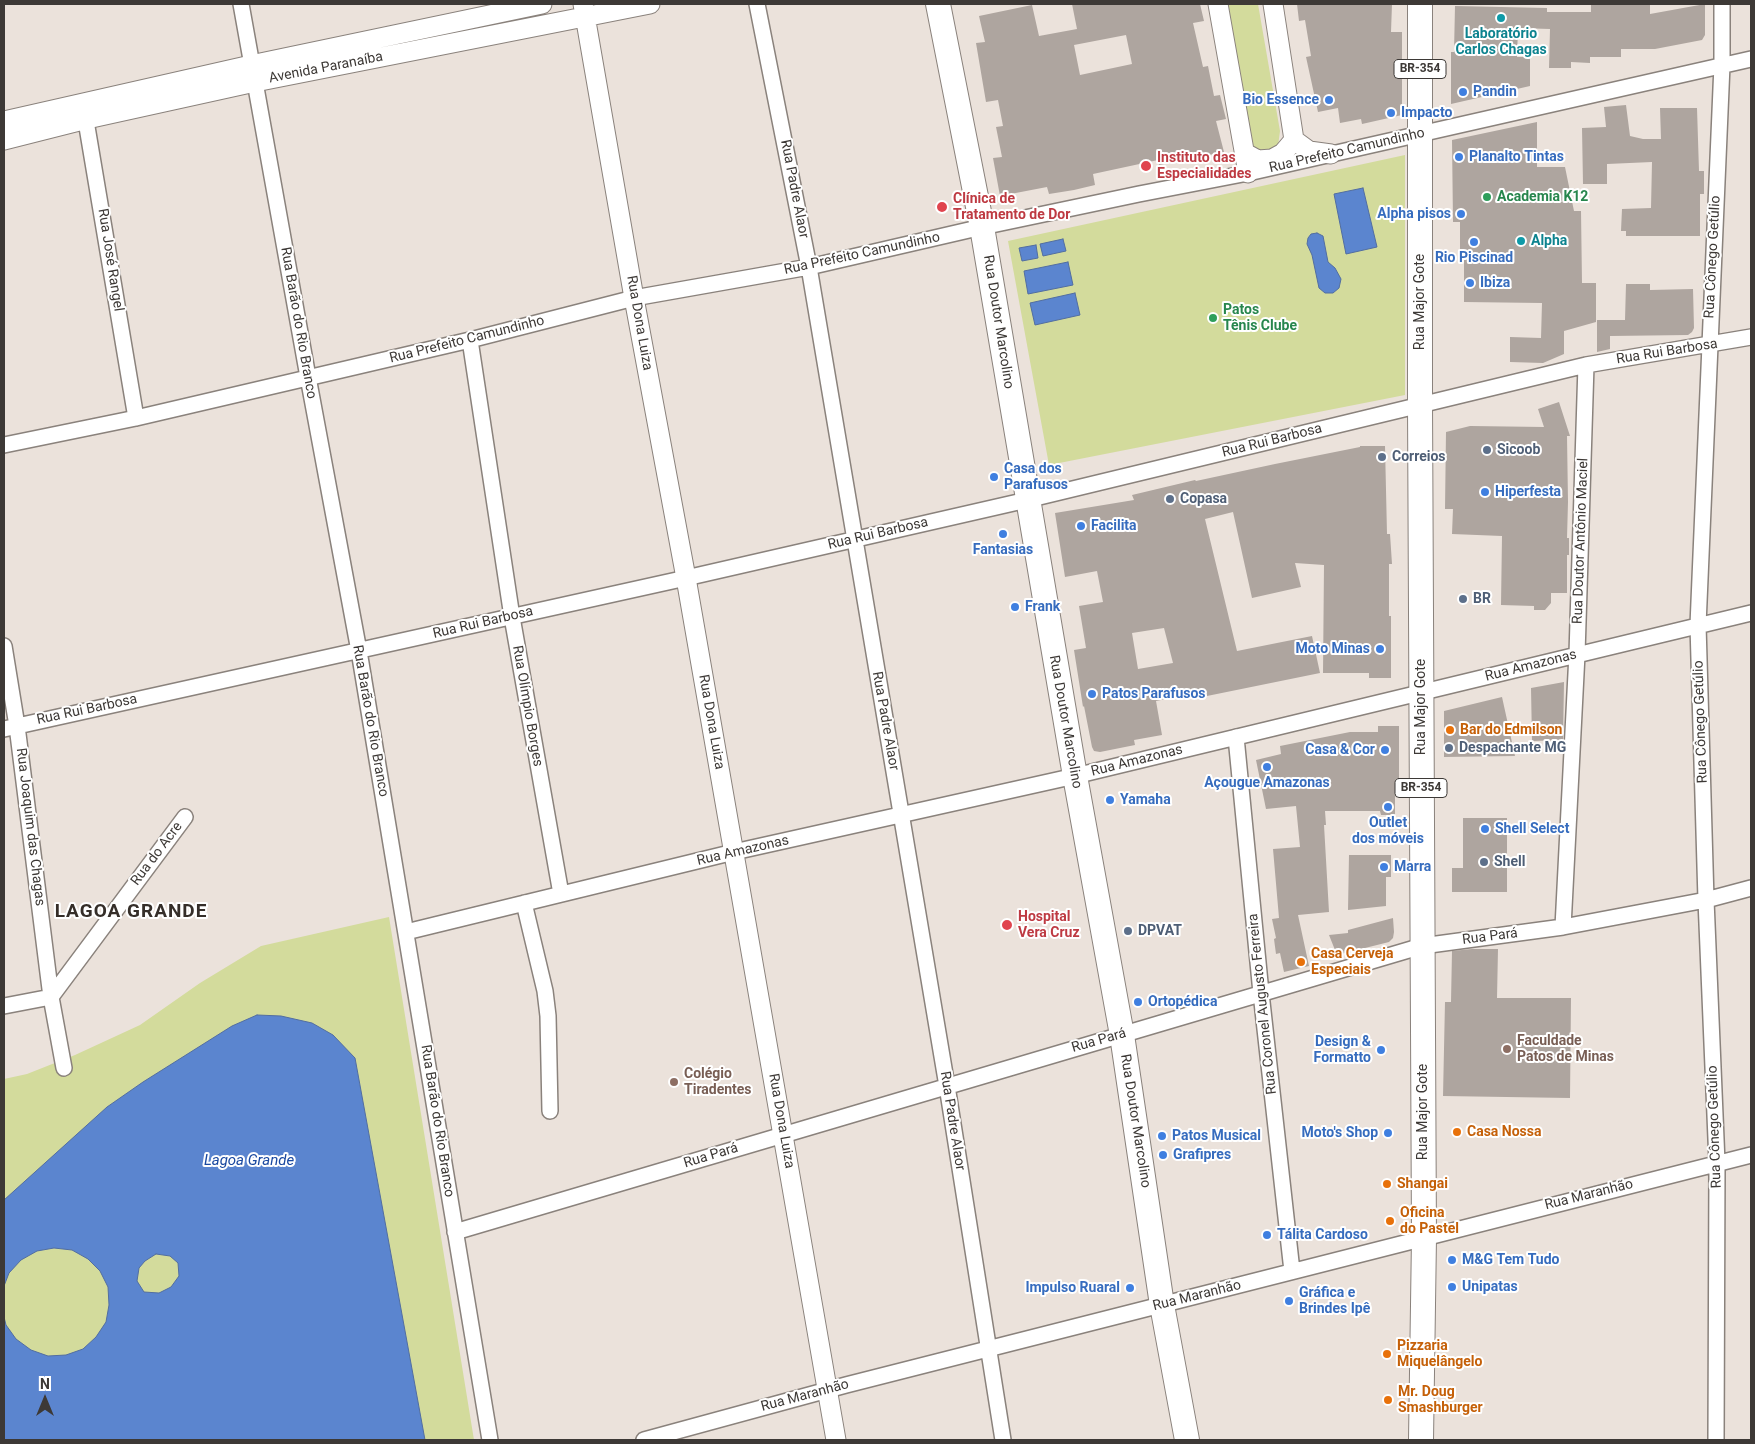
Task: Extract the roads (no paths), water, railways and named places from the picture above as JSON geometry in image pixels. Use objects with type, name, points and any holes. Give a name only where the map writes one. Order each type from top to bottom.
[{"type":"main road","name":"Rua Doutor Marcolino","points":[[938,4],[982,227],[1027,500],[1122,1034],[1162,1305],[1187,1440]]},
{"type":"main road","name":"Rua Major Gote","points":[[1420,4],[1424,1237],[1420,1440]]},
{"type":"street","name":"Rua Barão do Rio Branco","points":[[241,4],[359,651],[490,1440]]},
{"type":"street","name":"Avenida Paranaíba","points":[[4,121],[85,111],[253,74],[542,4]]},
{"type":"street","name":"Avenida Paranaíba","points":[[253,74],[584,11],[650,4]]},
{"type":"street","name":"Rua Padre Alaor","points":[[757,4],[809,267],[947,1086],[987,1349],[1003,1440]]},
{"type":"street","points":[[1218,4],[1248,173]]},
{"type":"street","points":[[1273,4],[1294,140],[1309,151],[1332,154]]},
{"type":"street","name":"Rua Cônego Getúlio","points":[[1716,1440],[1717,1163],[1706,900],[1698,625],[1722,65],[1722,4]]},
{"type":"street","name":"Rua Dona Luiza","points":[[584,11],[634,298],[686,578],[836,1440]]},
{"type":"street","name":"Rua Prefeito Camundinho","points":[[4,445],[136,418],[470,340],[634,298],[809,267],[982,227],[1248,173],[1751,60]]},
{"type":"street","name":"Avenida Paranaíba","points":[[4,140],[85,111]]},
{"type":"street","name":"Rua José Rangel","points":[[85,111],[136,418]]},
{"type":"street","points":[[1245,154],[1258,160],[1272,158],[1283,154],[1294,140]]},
{"type":"street","name":"Rua Rui Barbosa","points":[[11,727],[512,617],[1027,500],[1586,365],[1710,346],[1751,337]]},
{"type":"street","name":"Rua Olímpio Borges","points":[[470,340],[512,617],[561,894]]},
{"type":"street","name":"Rua Doutor Antônio Maciel","points":[[1564,927],[1577,654],[1586,365]]},
{"type":"street","name":"Rua Amazonas","points":[[406,932],[734,852],[1075,776],[1751,613]]},
{"type":"street","name":"Rua Joaquim das Chagas","points":[[4,646],[11,727],[51,997],[64,1068]]},
{"type":"street","name":"Rua Coronel Augusto Ferreira","points":[[1236,737],[1261,993],[1292,1271]]},
{"type":"street","name":"Rua do Acre","points":[[51,997],[185,817]]},
{"type":"street","name":"Rua Pará","points":[[455,1232],[1422,946],[1564,927],[1706,900],[1751,888]]},
{"type":"street","points":[[524,903],[547,1007],[550,1111]]},
{"type":"street","points":[[4,1006],[51,997]]},
{"type":"street","name":"Rua Maranhão","points":[[649,1440],[827,1389],[1751,1155]]},
{"type":"water","points":[[1363,188],[1377,247],[1346,254],[1334,194]]},
{"type":"water","points":[[1317,233],[1323,236],[1328,262],[1335,268],[1341,279],[1339,288],[1333,293],[1325,293],[1319,288],[1312,255],[1307,244],[1311,234]]},
{"type":"water","points":[[1063,239],[1066,251],[1043,256],[1040,244]]},
{"type":"water","points":[[1036,245],[1038,258],[1022,261],[1019,248]]},
{"type":"water","points":[[1068,262],[1073,285],[1028,294],[1024,271]]},
{"type":"water","points":[[1075,293],[1080,315],[1035,325],[1030,303]]},
{"type":"water","name":"Lagoa Grande","points":[[257,1015],[281,1016],[312,1023],[333,1035],[355,1058],[425,1440],[4,1440],[4,1317],[6,1325],[16,1339],[31,1350],[48,1356],[66,1355],[83,1349],[96,1337],[106,1322],[109,1305],[108,1287],[100,1271],[88,1259],[72,1250],[54,1248],[37,1251],[21,1260],[9,1273],[4,1286],[4,1200],[107,1107],[232,1026]],"holes":[[[156,1254],[170,1256],[178,1263],[179,1276],[171,1287],[159,1293],[144,1292],[137,1281],[139,1268],[145,1261]]]},
{"type":"place","name":"Laboratório Carlos Chagas","points":[[1501,18]]},
{"type":"place","name":"Pandin","points":[[1463,92]]},
{"type":"place","name":"Bio Essence","points":[[1329,100]]},
{"type":"place","name":"Impacto","points":[[1391,113]]},
{"type":"place","name":"Planalto Tintas","points":[[1459,157]]},
{"type":"place","name":"Instituto das Especialidades","points":[[1146,166]]},
{"type":"place","name":"Academia K12","points":[[1487,197]]},
{"type":"place","name":"Clínica de Tratamento de Dor","points":[[942,207]]},
{"type":"place","name":"Alpha pisos","points":[[1461,214]]},
{"type":"place","name":"Alpha","points":[[1521,241]]},
{"type":"place","name":"Rio Piscinad","points":[[1474,242]]},
{"type":"place","name":"Ibiza","points":[[1470,283]]},
{"type":"place","name":"Patos Tênis Clube","points":[[1213,318]]},
{"type":"place","name":"Sicoob","points":[[1487,450]]},
{"type":"place","name":"Correios","points":[[1382,457]]},
{"type":"place","name":"Casa dos Parafusos","points":[[994,477]]},
{"type":"place","name":"Hiperfesta","points":[[1485,492]]},
{"type":"place","name":"Copasa","points":[[1170,499]]},
{"type":"place","name":"Facilita","points":[[1081,526]]},
{"type":"place","name":"Fantasias","points":[[1003,534]]},
{"type":"place","name":"BR","points":[[1463,599]]},
{"type":"place","name":"Frank","points":[[1015,607]]},
{"type":"place","name":"Moto Minas","points":[[1380,649]]},
{"type":"place","name":"Patos Parafusos","points":[[1092,694]]},
{"type":"place","name":"Bar do Edmilson","points":[[1450,730]]},
{"type":"place","name":"Despachante MG","points":[[1449,748]]},
{"type":"place","name":"Casa & Cor","points":[[1385,750]]},
{"type":"place","name":"Açougue Amazonas","points":[[1267,767]]},
{"type":"place","name":"Yamaha","points":[[1110,800]]},
{"type":"place","name":"Outlet dos móveis","points":[[1388,807]]},
{"type":"place","name":"Shell Select","points":[[1485,829]]},
{"type":"place","name":"Shell","points":[[1484,862]]},
{"type":"place","name":"Marra","points":[[1384,867]]},
{"type":"place","name":"Hospital Vera Cruz","points":[[1007,925]]},
{"type":"place","name":"DPVAT","points":[[1128,931]]},
{"type":"place","name":"Casa Cerveja Especiais","points":[[1301,962]]},
{"type":"place","name":"Ortopédica","points":[[1138,1002]]},
{"type":"place","name":"Faculdade Patos de Minas","points":[[1507,1049]]},
{"type":"place","name":"Design & Formatto","points":[[1381,1050]]},
{"type":"place","name":"Colégio Tiradentes","points":[[674,1082]]},
{"type":"place","name":"Casa Nossa","points":[[1457,1132]]},
{"type":"place","name":"Moto's Shop","points":[[1388,1133]]},
{"type":"place","name":"Patos Musical","points":[[1162,1136]]},
{"type":"place","name":"Grafipres","points":[[1163,1155]]},
{"type":"place","name":"Shangai","points":[[1387,1184]]},
{"type":"place","name":"Oficina do Pastel","points":[[1390,1221]]},
{"type":"place","name":"Tálita Cardoso","points":[[1267,1235]]},
{"type":"place","name":"M&G Tem Tudo","points":[[1452,1260]]},
{"type":"place","name":"Unipatas","points":[[1452,1287]]},
{"type":"place","name":"Impulso Ruaral","points":[[1130,1288]]},
{"type":"place","name":"Gráfica e Brindes Ipê","points":[[1289,1301]]},
{"type":"place","name":"Pizzaria Miquelângelo","points":[[1387,1354]]},
{"type":"place","name":"Mr. Doug Smashburger","points":[[1388,1400]]},
{"type":"district","name":"LAGOA GRANDE","points":[[131,912]]}]
